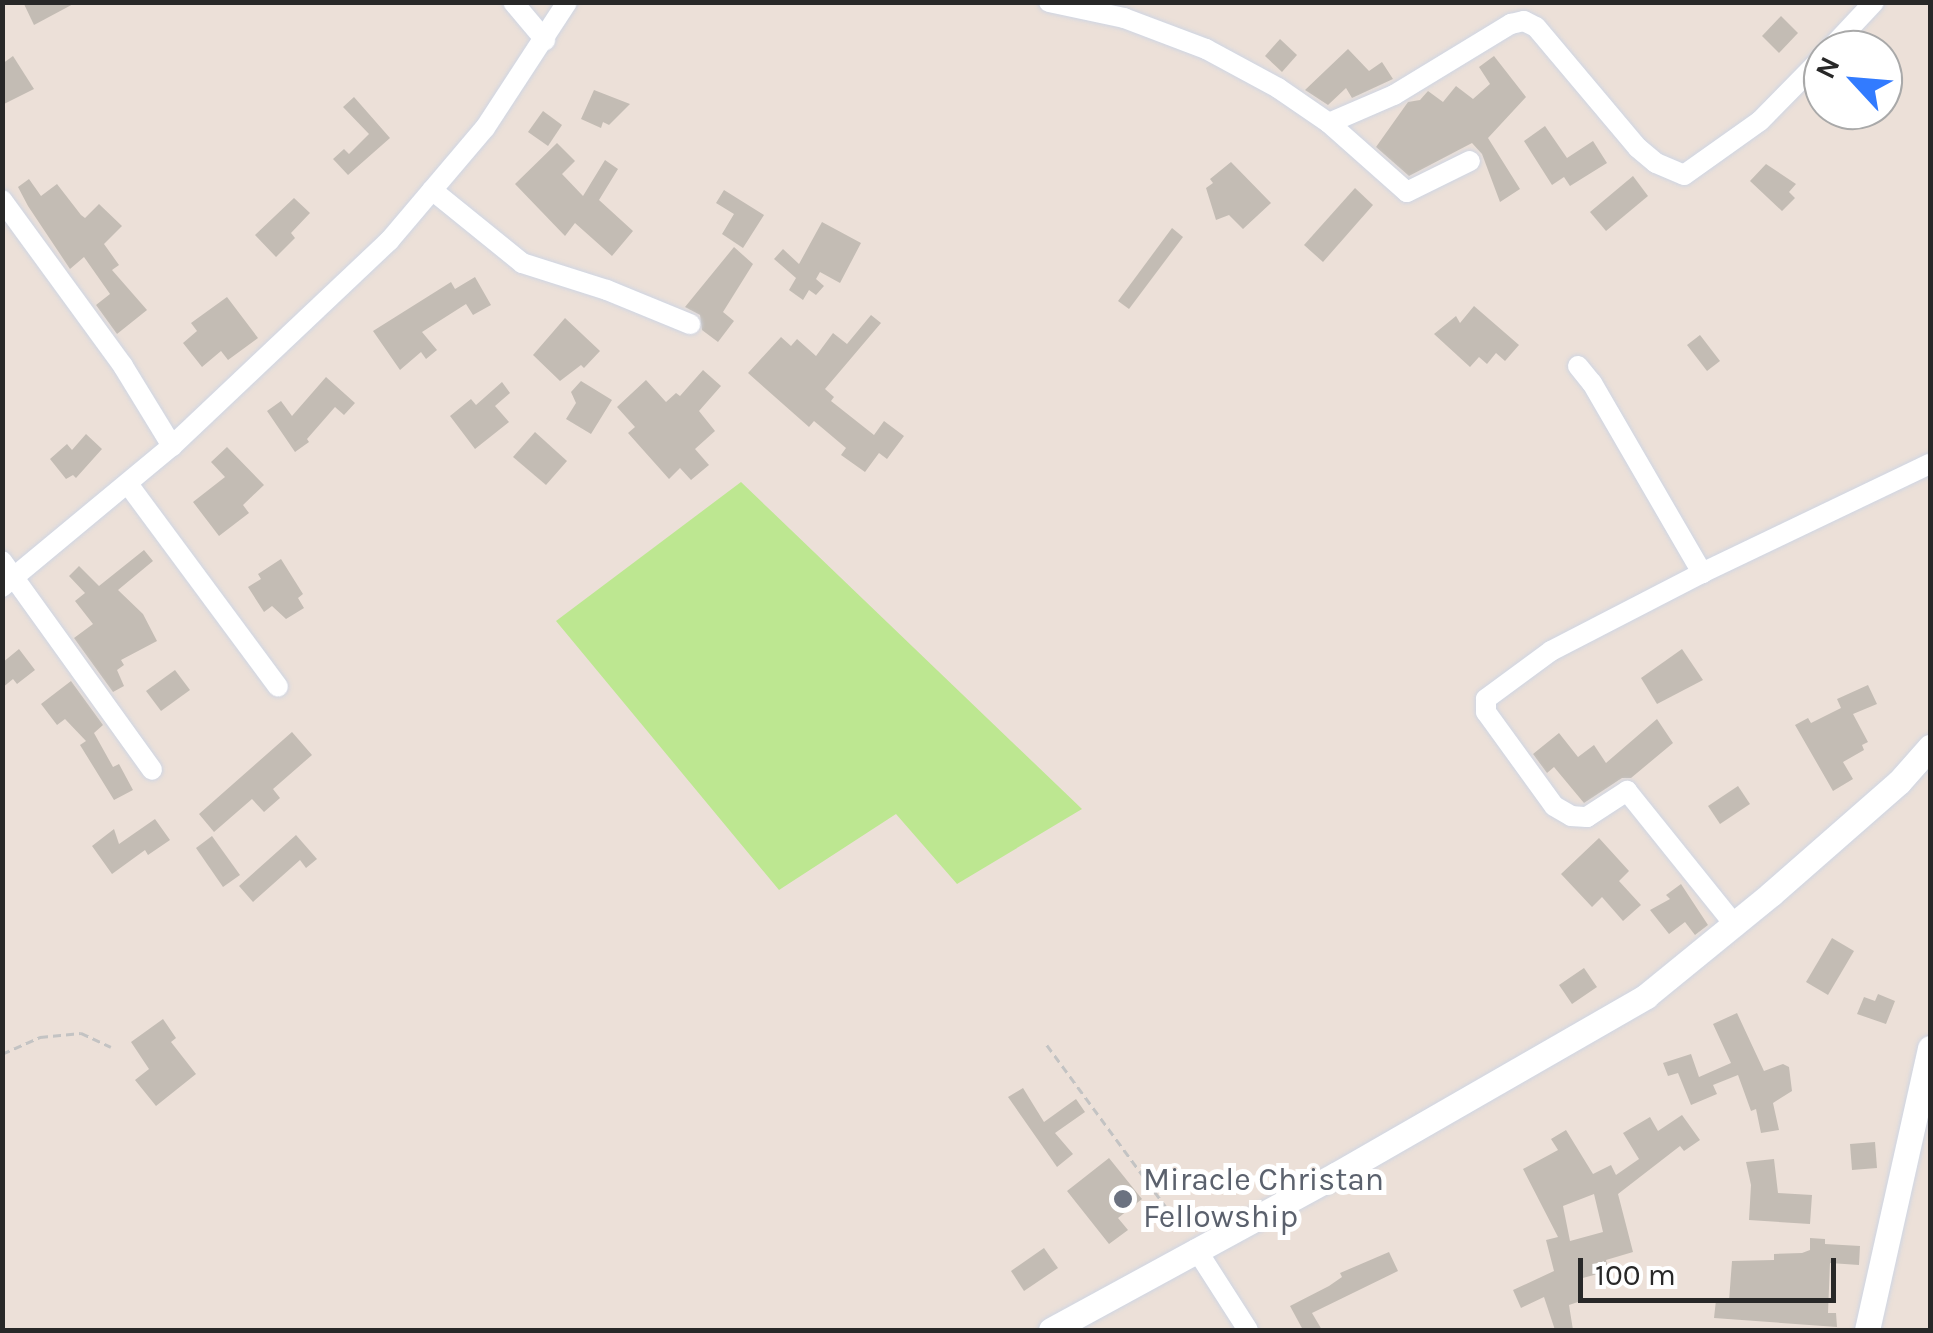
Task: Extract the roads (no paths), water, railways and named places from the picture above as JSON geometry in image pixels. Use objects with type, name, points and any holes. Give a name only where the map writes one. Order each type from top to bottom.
[{"type":"street","points":[[513,2],[545,40]]},
{"type":"street","points":[[152,770],[7,575],[172,446],[389,241],[485,128],[567,2]]},
{"type":"street","points":[[1049,2],[1124,18],[1206,49],[1278,88],[1329,123],[1408,192],[1470,161]]},
{"type":"street","points":[[1848,30],[1874,2]]},
{"type":"street","points":[[1329,123],[1394,96],[1510,24],[1524,21],[1536,27],[1638,148],[1656,163],[1684,174],[1760,122],[1803,78]]},
{"type":"street","points":[[432,190],[522,262],[607,290],[690,324]]},
{"type":"street","points":[[2,200],[123,366],[172,446]]},
{"type":"street","points":[[1578,366],[1592,383],[1702,574]]},
{"type":"street","points":[[1734,924],[1627,791],[1586,817],[1571,816],[1554,806],[1486,712],[1486,699],[1551,651],[1930,464]]},
{"type":"street","points":[[128,484],[278,687]]},
{"type":"street","points":[[1052,1330],[1196,1248],[1338,1174],[1646,996],[1899,782],[1930,748]]},
{"type":"street","points":[[1867,1330],[1930,1048]]},
{"type":"street","points":[[1196,1248],[1248,1330]]},
{"type":"place","name":"Miracle Christan Fellowship","points":[[1123,1199]]}]
